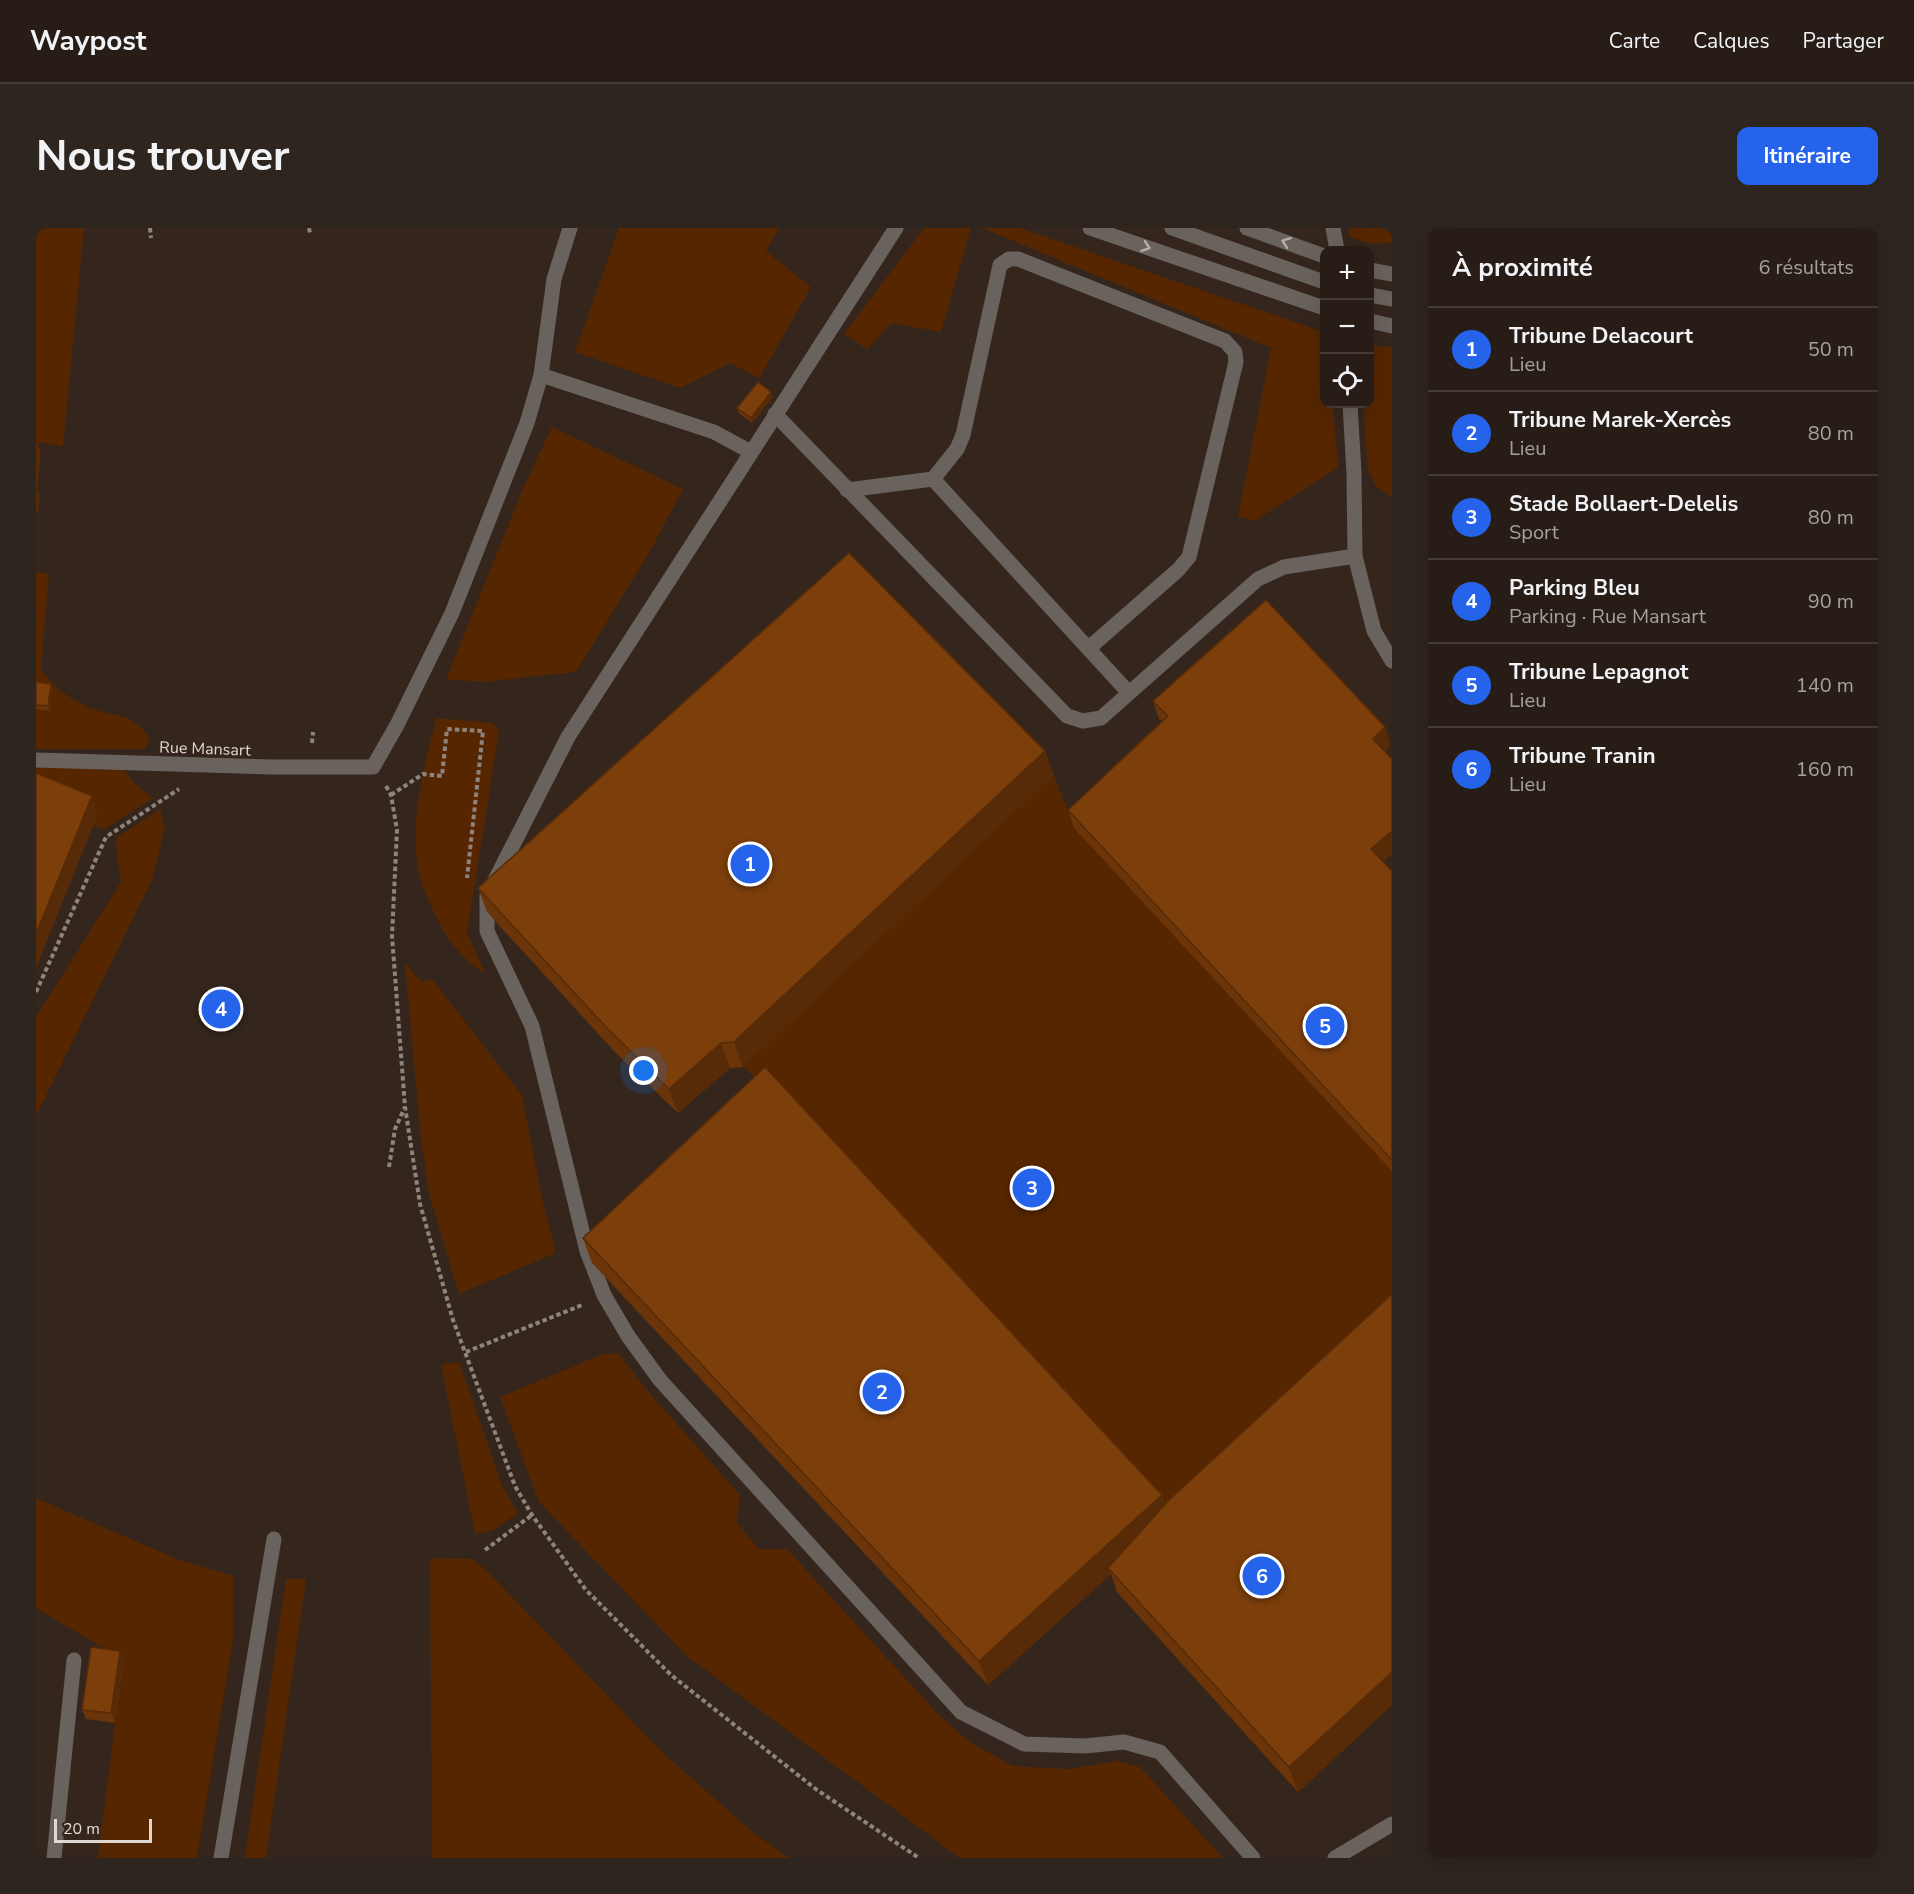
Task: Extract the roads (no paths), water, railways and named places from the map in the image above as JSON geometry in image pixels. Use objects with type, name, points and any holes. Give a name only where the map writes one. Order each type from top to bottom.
[{"type":"street","points":[[570,228],[554,279],[541,375],[714,432],[751,452]]},
{"type":"street","points":[[896,228],[568,737],[487,896],[487,931],[532,1026],[587,1251],[604,1295],[628,1336],[660,1380],[961,1712],[1024,1744],[1085,1746],[1124,1742],[1160,1752],[1253,1858]]},
{"type":"street","points":[[1090,228],[1320,307]]},
{"type":"street","points":[[1172,228],[1320,281]]},
{"type":"street","points":[[1247,228],[1320,255]]},
{"type":"street","points":[[1334,228],[1336,246]]},
{"type":"street","points":[[847,490],[933,479],[957,449],[963,435],[1000,266],[1009,260],[1018,259],[1225,341],[1235,352],[1236,362],[1189,557],[1178,570],[1089,648]]},
{"type":"street","points":[[1374,271],[1392,274]]},
{"type":"street","points":[[1374,296],[1392,299]]},
{"type":"street","points":[[1374,322],[1392,326]]},
{"type":"street","name":"Rue Mansart","points":[[36,760],[271,768],[373,767],[397,725],[452,613],[515,455],[541,375]]},
{"type":"street","points":[[1350,408],[1355,556],[1374,631],[1392,661]]},
{"type":"street","points":[[775,414],[1067,716],[1083,721],[1101,718],[1258,579],[1284,567],[1355,556]]},
{"type":"street","points":[[933,479],[1129,693]]},
{"type":"street","points":[[222,1858],[274,1539]]},
{"type":"street","points":[[54,1858],[74,1660]]},
{"type":"street","points":[[1335,1858],[1392,1824]]},
{"type":"place","name":"Tribune Delacourt","points":[[750,864]]},
{"type":"place","name":"Parking Bleu","points":[[221,1009]]},
{"type":"place","name":"Tribune Lepagnot","points":[[1325,1026]]},
{"type":"place","name":"Stade Bollaert-Delelis","points":[[1032,1188]]},
{"type":"place","name":"Tribune Marek-Xercès","points":[[882,1392]]},
{"type":"place","name":"Tribune Tranin","points":[[1262,1576]]}]
